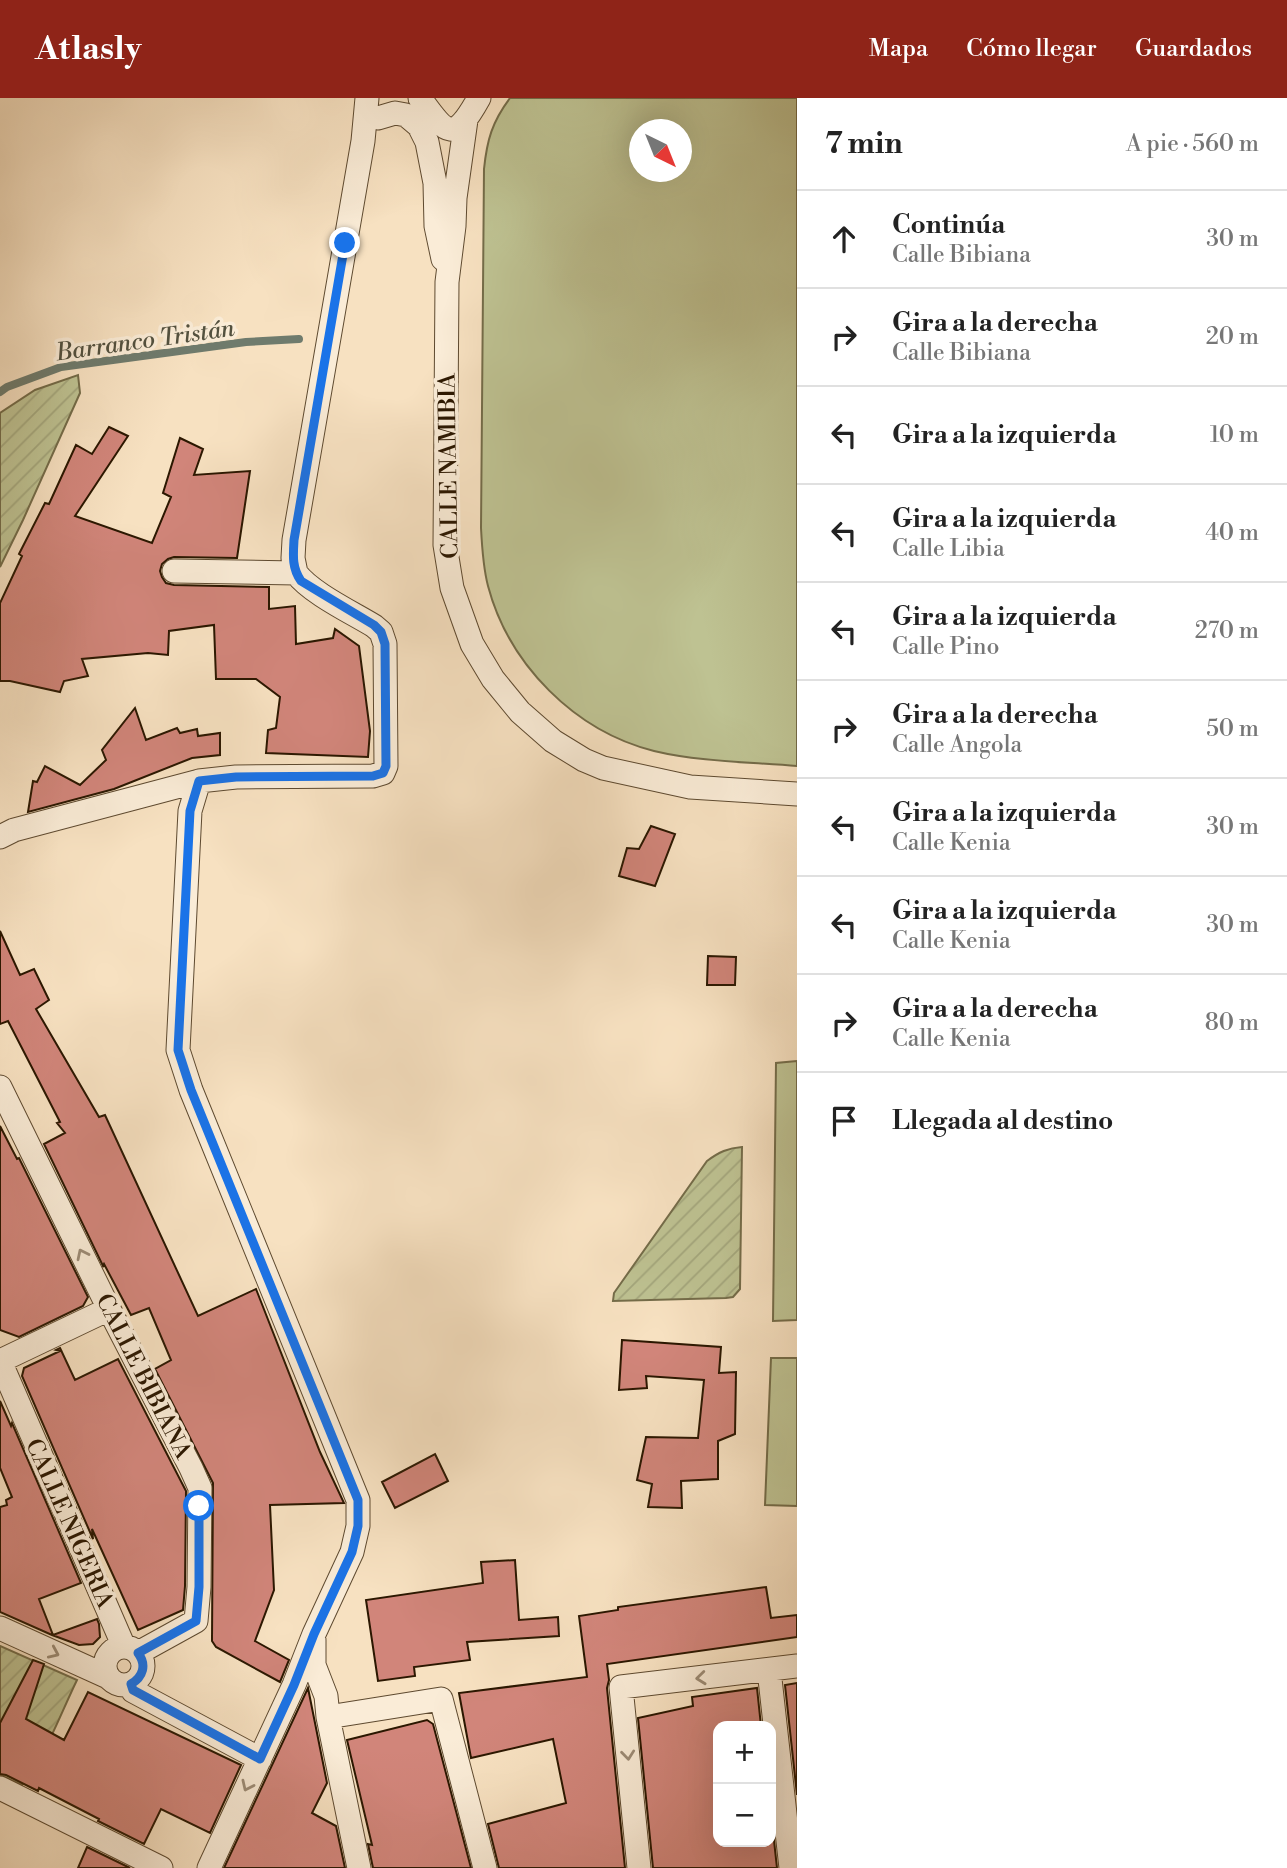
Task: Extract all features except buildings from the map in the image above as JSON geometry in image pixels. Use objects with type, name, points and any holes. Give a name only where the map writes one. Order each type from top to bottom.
[{"type":"street","points":[[0,837],[14,830],[199,781],[236,777],[373,776],[383,773],[386,766],[385,644],[381,632],[374,625],[301,581],[293,558],[363,141],[372,106],[387,106],[396,99],[406,98]]},
{"type":"street","points":[[414,98],[420,98],[438,123],[447,129],[458,128],[479,98]]},
{"type":"street","name":"CALLE NAMIBIA","points":[[372,106],[406,116],[419,126],[426,142],[435,183],[436,226],[447,282]]},
{"type":"street","name":"CALLE NAMIBIA","points":[[466,120],[447,282],[445,545],[456,603],[472,644],[493,679],[513,704],[553,741],[584,760],[603,768],[690,787],[797,794]]},
{"type":"street","name":"CALLE NAMIBIA","points":[[438,123],[439,139],[455,198]]},
{"type":"street","points":[[174,571],[296,573]]},
{"type":"street","points":[[199,781],[190,811],[178,1050],[191,1090],[358,1500],[358,1526],[352,1552],[209,1868]]},
{"type":"street","name":"CALLE BIBIANA","points":[[1,1092],[200,1488],[196,1621],[131,1650]]},
{"type":"street","points":[[0,1361],[109,1308]]},
{"type":"street","name":"CALLE NIGERIA","points":[[0,1361],[131,1650]]},
{"type":"street","points":[[0,1628],[118,1684],[131,1684],[136,1681],[143,1669],[143,1662],[131,1650],[113,1650],[106,1660],[108,1677]]},
{"type":"street","points":[[314,1634],[314,1665],[326,1696],[359,1868]]},
{"type":"street","points":[[639,1868],[621,1687],[797,1666]]},
{"type":"street","points":[[769,1671],[792,1868]]},
{"type":"street","points":[[131,1684],[133,1690],[260,1759]]},
{"type":"street","points":[[328,1717],[441,1699],[485,1868]]},
{"type":"street","points":[[0,1788],[162,1868]]},
{"type":"green space","points":[[510,98],[797,98],[797,766],[671,755],[625,741],[598,728],[572,711],[549,691],[529,668],[498,615],[486,579],[481,528],[484,169],[491,132]]},
{"type":"green space","points":[[78,375],[80,393],[0,567],[0,413],[35,390]]},
{"type":"green space","points":[[797,1061],[797,1320],[773,1321],[776,1063]]},
{"type":"green space","points":[[742,1147],[740,1289],[733,1297],[726,1298],[613,1301],[614,1293],[707,1161],[724,1151]]},
{"type":"green space","points":[[771,1358],[797,1358],[797,1506],[765,1505]]},
{"type":"green space","points":[[0,1646],[77,1680],[45,1748],[22,1785],[0,1775]]},
{"type":"waterway","name":"Barranco Tristán","points":[[0,392],[61,367],[246,342],[299,339]]},
{"type":"route","points":[[199,1506],[199,1587],[196,1621],[138,1653],[143,1669],[141,1675],[131,1684],[133,1690],[260,1759],[352,1552],[358,1526],[358,1500],[191,1090],[178,1050],[190,811],[199,781],[236,777],[373,776],[383,773],[386,766],[385,644],[381,632],[374,625],[301,581],[293,558],[345,243]]}]
